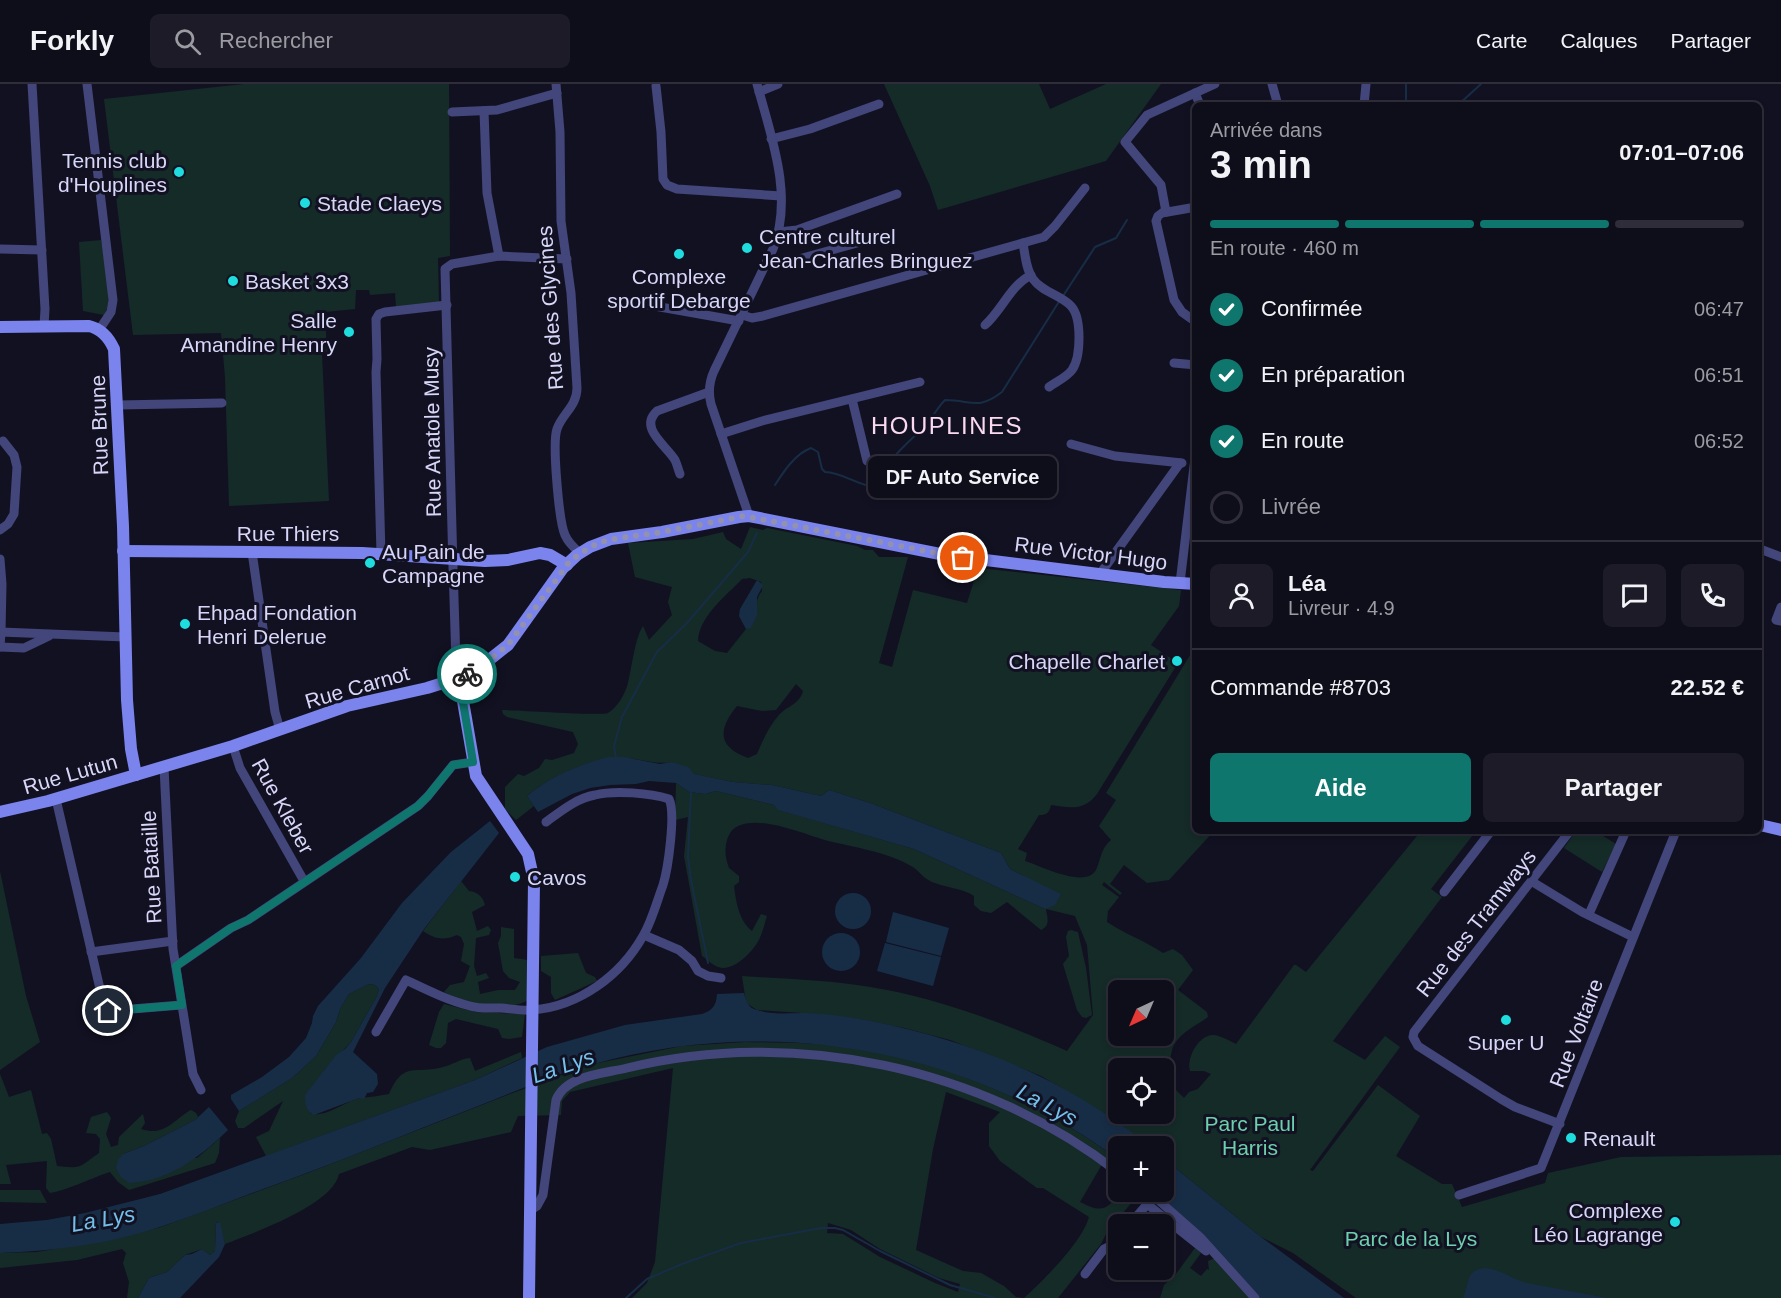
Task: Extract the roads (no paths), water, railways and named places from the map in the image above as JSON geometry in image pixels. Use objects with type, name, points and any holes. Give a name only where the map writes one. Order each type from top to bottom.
[{"type":"main road","points":[[0,327],[89,326],[99,330]]},
{"type":"main road","name":"Rue Brune","points":[[99,330],[109,339],[115,353],[129,726],[136,775]]},
{"type":"main road","name":"Rue Victor Hugo","points":[[593,545],[616,538],[749,516],[945,555],[1192,584]]},
{"type":"main road","name":"Rue Carnot","points":[[151,771],[233,746],[347,706],[427,688],[459,678],[484,664],[508,645],[567,565],[593,545]]},
{"type":"main road","name":"Rue Thiers","points":[[123,551],[381,554],[490,561],[540,553],[550,555],[567,565]]},
{"type":"main road","points":[[459,678],[473,762],[479,782],[528,854],[534,875],[529,1298]]},
{"type":"main road","name":"Rue Lutun","points":[[0,812],[56,799],[151,771]]},
{"type":"main road","points":[[1762,825],[1781,830]]},
{"type":"street","points":[[32,84],[45,309],[44,326]]},
{"type":"street","points":[[87,84],[113,300],[111,312],[99,330]]},
{"type":"street","points":[[749,516],[709,392],[714,371],[779,232],[781,196],[779,170],[758,88],[778,84]]},
{"type":"street","points":[[1166,212],[1161,185],[1125,142],[1147,115],[1215,84]]},
{"type":"street","points":[[1272,84],[1277,102]]},
{"type":"street","points":[[1364,102],[1366,84]]},
{"type":"street","points":[[656,86],[663,179],[667,185],[676,189],[781,196]]},
{"type":"street","points":[[452,112],[510,107],[556,88]]},
{"type":"street","name":"Rue des Glycines","points":[[556,88],[560,132],[561,221],[572,305],[577,393],[572,406],[557,428],[554,447],[563,528],[568,541],[580,553]]},
{"type":"street","points":[[1195,93],[1199,102]]},
{"type":"street","points":[[771,139],[810,129],[879,104]]},
{"type":"street","points":[[484,111],[487,193],[499,256],[567,259]]},
{"type":"street","points":[[632,302],[740,318],[763,316],[1044,237],[1052,231],[1085,188]]},
{"type":"street","points":[[779,232],[796,230],[897,194]]},
{"type":"street","points":[[1192,208],[1166,212],[1158,216],[1156,221],[1174,300],[1182,312],[1192,319]]},
{"type":"street","points":[[767,261],[781,264],[875,238]]},
{"type":"street","points":[[1023,243],[1030,275],[1037,284],[1067,303],[1076,313],[1079,345],[1072,369],[1049,387]]},
{"type":"street","points":[[0,249],[42,250]]},
{"type":"street","name":"Rue Anatole Musy","points":[[459,678],[456,662],[445,274],[448,266],[499,256]]},
{"type":"street","points":[[985,325],[994,317],[1019,282],[1030,275]]},
{"type":"street","points":[[381,554],[376,319],[379,314],[385,312],[447,305]]},
{"type":"street","points":[[1174,363],[1192,365]]},
{"type":"street","points":[[721,434],[762,421],[920,382]]},
{"type":"street","points":[[680,474],[675,459],[655,436],[651,424],[652,416],[657,411],[709,392]]},
{"type":"street","points":[[852,399],[867,461]]},
{"type":"street","points":[[118,405],[222,403]]},
{"type":"street","points":[[0,530],[8,524],[14,514],[17,467],[14,455],[3,441]]},
{"type":"street","points":[[1071,444],[1115,456],[1192,464]]},
{"type":"street","points":[[1100,574],[1180,463]]},
{"type":"street","points":[[1180,583],[1192,481]]},
{"type":"street","points":[[1762,550],[1781,557]]},
{"type":"street","points":[[252,552],[275,717],[280,730]]},
{"type":"street","points":[[0,559],[2,579],[0,647],[26,647],[42,638],[55,635]]},
{"type":"street","points":[[1781,607],[1776,620],[1781,621]]},
{"type":"street","points":[[1,632],[125,637]]},
{"type":"street","name":"Rue Kleber","points":[[233,746],[242,772],[304,881]]},
{"type":"street","points":[[176,966],[418,806],[453,765],[473,762]]},
{"type":"street","name":"Rue Bataille","points":[[164,767],[173,941],[194,1078],[201,1090]]},
{"type":"street","points":[[376,1032],[406,980],[435,994],[472,1007],[533,1010],[559,1004],[584,994],[616,972],[644,935],[664,879],[672,804],[669,799],[656,795],[594,795],[575,803],[546,822]]},
{"type":"street","points":[[56,799],[104,1006],[108,1011],[182,1005]]},
{"type":"street","points":[[1444,892],[1489,834]]},
{"type":"street","name":"Rue des Tramways","points":[[1560,1124],[1515,1107],[1418,1046],[1413,1039],[1414,1032],[1568,834]]},
{"type":"street","points":[[1588,914],[1625,834]]},
{"type":"street","name":"Rue Voltaire","points":[[1459,1195],[1541,1168],[1675,834]]},
{"type":"street","points":[[1531,881],[1633,937]]},
{"type":"street","points":[[644,935],[679,950],[692,961],[698,971],[708,976],[721,978]]},
{"type":"street","points":[[91,952],[173,941]]},
{"type":"street","points":[[531,1210],[541,1201],[543,1195],[555,1100],[563,1087],[583,1079],[640,1065],[689,1057],[736,1053],[778,1052],[825,1056],[887,1066],[936,1080],[982,1096],[1056,1131],[1108,1165]]},
{"type":"street","points":[[1160,1202],[1200,1237],[1255,1298]]},
{"type":"street","points":[[1138,1214],[1147,1204],[1208,1252],[1216,1255]]},
{"type":"street","points":[[1085,1274],[1108,1247]]},
{"type":"water","points":[[757,580],[763,585],[757,597],[757,615],[751,628],[746,629],[739,616],[740,609]]},
{"type":"water","points":[[608,757],[624,757],[660,764],[672,762],[688,767],[694,774],[733,782],[772,785],[821,796],[829,790],[873,804],[1001,853],[1010,869],[1061,894],[1055,905],[1045,909],[914,849],[778,810],[774,805],[716,791],[705,794],[689,792],[676,783],[649,781],[590,788],[572,794],[538,812],[527,796],[565,772]]},
{"type":"water","points":[[490,821],[499,833],[424,929],[385,988],[353,1052],[377,1074],[378,1084],[373,1092],[367,1093],[364,1099],[359,1098],[314,1115],[309,1112],[305,1095],[336,1055],[351,1042],[377,996],[379,989],[369,984],[349,994],[316,1056],[292,1078],[239,1111],[231,1095],[262,1077],[289,1057],[306,1038],[318,1006],[361,958],[402,903],[451,852]]},
{"type":"water","points":[[853,893],[866,898],[871,911],[866,924],[853,929],[840,924],[835,911],[840,898]]},
{"type":"water","points":[[893,912],[949,928],[941,956],[886,942]]},
{"type":"water","points":[[841,933],[854,939],[860,952],[854,965],[841,971],[828,965],[822,952],[828,939]]},
{"type":"water","points":[[885,943],[941,957],[933,986],[877,971]]},
{"type":"water","name":"La Lys","points":[[744,993],[749,1006],[763,1012],[823,1014],[871,1021],[909,1029],[982,1052],[1053,1083],[1108,1115],[1108,1124],[1121,1124],[1136,1136],[1108,1136],[1108,1153],[1060,1122],[998,1091],[933,1067],[866,1051],[797,1043],[728,1042],[659,1050],[575,1069],[316,1170],[123,1238],[82,1246],[0,1253],[0,1224],[47,1220],[85,1213],[160,1194],[475,1080],[547,1047],[625,1025],[702,1014],[713,1007],[717,994]]},
{"type":"water","points":[[209,1107],[228,1130],[195,1158],[157,1178],[129,1183],[121,1177],[116,1168],[123,1154],[195,1120]]},
{"type":"water","points":[[1174,1167],[1261,1237],[1344,1298],[1259,1298],[1189,1222],[1167,1202],[1174,1202]]},
{"type":"water","points":[[220,1222],[225,1244],[219,1257],[180,1298],[138,1298],[149,1278],[167,1272],[185,1255],[202,1249],[210,1255],[215,1251],[216,1223]]},
{"type":"water","points":[[1486,1268],[1527,1283],[1607,1298],[1463,1298],[1471,1274]]},
{"type":"waterway","points":[[1406,84],[1406,102]]},
{"type":"waterway","points":[[1461,102],[1481,84]]},
{"type":"waterway","points":[[1063,296],[1095,247],[1116,238],[1127,220]]},
{"type":"waterway","points":[[775,485],[795,459],[811,448],[818,452],[822,469],[825,472],[838,474],[868,486],[878,485],[884,481],[893,458],[924,427],[945,400],[980,403],[1002,392],[1060,300]]},
{"type":"waterway","points":[[616,758],[614,746],[622,717],[657,652],[687,623],[748,552],[757,533]]},
{"type":"waterway","points":[[691,792],[688,857],[708,963]]},
{"type":"waterway","points":[[626,1298],[647,1279],[682,1264],[741,1243],[821,1228],[843,1230],[950,1285],[995,1298]]},
{"type":"place","name":"Tennis club d'Houplines","points":[[179,172]]},
{"type":"place","name":"Stade Claeys","points":[[305,203]]},
{"type":"place","name":"Centre culturel Jean-Charles Bringuez","points":[[747,248]]},
{"type":"place","name":"Complexe sportif Debarge","points":[[679,254]]},
{"type":"place","name":"Basket 3x3","points":[[233,281]]},
{"type":"place","name":"Salle Amandine Henry","points":[[349,332]]},
{"type":"place","name":"DF Auto Service","points":[[963,558]]},
{"type":"place","name":"Au Pain de Campagne","points":[[370,563]]},
{"type":"place","name":"Ehpad Fondation Henri Delerue","points":[[185,624]]},
{"type":"place","name":"Chapelle Charlet","points":[[1177,661]]},
{"type":"place","name":"Cavos","points":[[515,877]]},
{"type":"place","name":"Super U","points":[[1506,1020]]},
{"type":"place","name":"Renault","points":[[1571,1138]]},
{"type":"place","name":"Complexe Léo Lagrange","points":[[1675,1222]]},
{"type":"district","name":"HOUPLINES","points":[[947,425]]},
{"type":"park label","name":"Parc Paul Harris","points":[[1250,1135]]},
{"type":"park label","name":"Parc de la Lys","points":[[1411,1238]]}]
